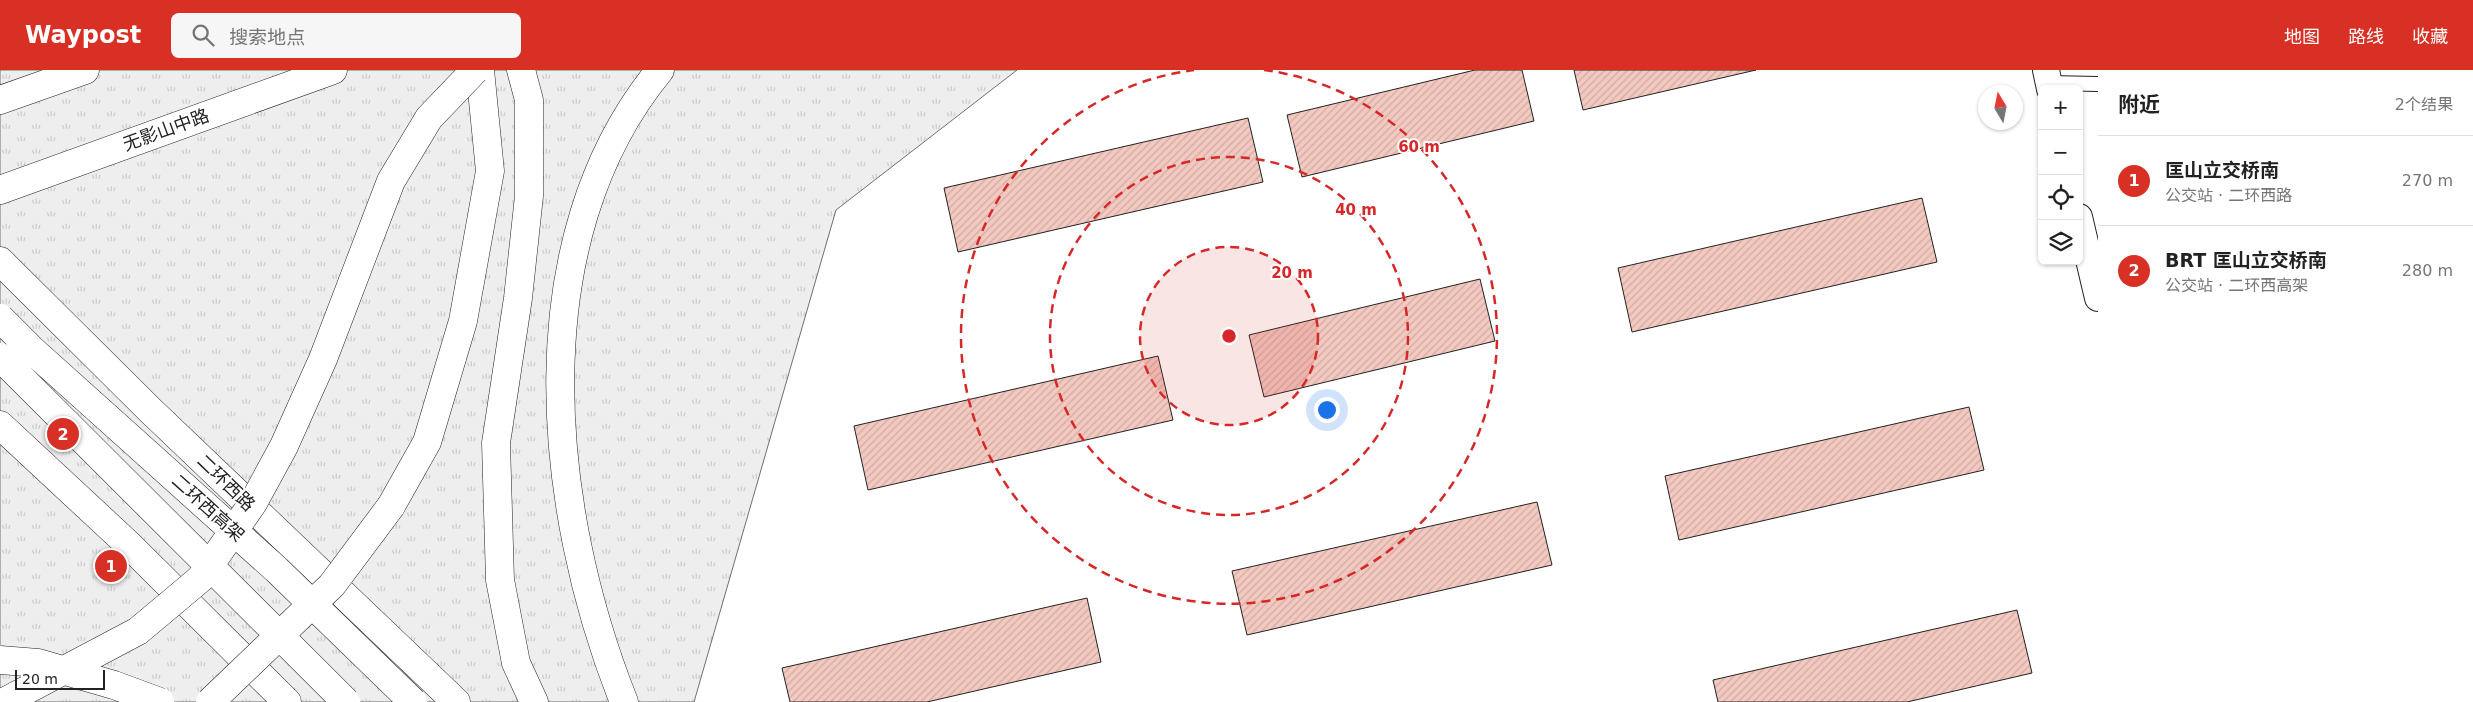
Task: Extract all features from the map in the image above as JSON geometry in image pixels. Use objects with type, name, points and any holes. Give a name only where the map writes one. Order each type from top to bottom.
[{"type":"main road","points":[[0,100],[85,70]]},
{"type":"main road","name":"无影山中路","points":[[0,190],[333,70]]},
{"type":"main road","points":[[4,702],[138,631],[200,578],[253,503],[284,446],[324,359],[391,180],[429,118],[475,70]]},
{"type":"main road","points":[[210,702],[332,584],[391,506],[427,442],[463,321],[490,171],[480,70]]},
{"type":"main road","points":[[521,70],[529,100],[530,196],[518,298],[496,443],[500,580],[516,663],[534,702]]},
{"type":"main road","points":[[624,702],[605,653],[574,527],[562,424],[562,332],[571,260],[587,201],[618,132],[646,87],[660,70]]},
{"type":"main road","name":"二环西路","points":[[0,261],[148,409],[456,702]]},
{"type":"main road","name":"二环西高架","points":[[0,318],[32,350],[277,570],[413,702]]},
{"type":"main road","name":"二环西高架","points":[[0,357],[346,702]]},
{"type":"main road","points":[[0,425],[130,545],[287,702]]},
{"type":"main road","points":[[0,660],[38,662],[114,685],[160,702]]},
{"type":"street","points":[[2080,220],[2098,298]]},
{"type":"lane","points":[[2048,81],[2098,84]]},
{"type":"green space","points":[[0,70],[1017,70],[836,210],[694,702],[0,702]]},
{"type":"building","points":[[1475,70],[1522,70],[1534,121],[1302,177],[1287,115]]},
{"type":"building","points":[[1574,70],[1756,70],[1583,110]]},
{"type":"building","points":[[1248,118],[1263,182],[958,252],[944,188]]},
{"type":"building","points":[[1922,198],[1937,262],[1632,332],[1618,268]]},
{"type":"building","points":[[1480,279],[1495,341],[1264,397],[1249,335]]},
{"type":"building","points":[[1158,356],[1173,420],[868,490],[854,426]]},
{"type":"building","points":[[1969,407],[1984,470],[1679,540],[1665,476]]},
{"type":"building","points":[[1537,502],[1552,565],[1247,635],[1232,571]]},
{"type":"building","points":[[1087,598],[1101,662],[927,702],[790,702],[782,668]]},
{"type":"building","points":[[2017,610],[2032,673],[1907,702],[1718,702],[1713,680]]},
{"type":"place","name":"BRT 匡山立交桥南","points":[[63,434]]},
{"type":"place","name":"匡山立交桥南","points":[[111,566]]}]
